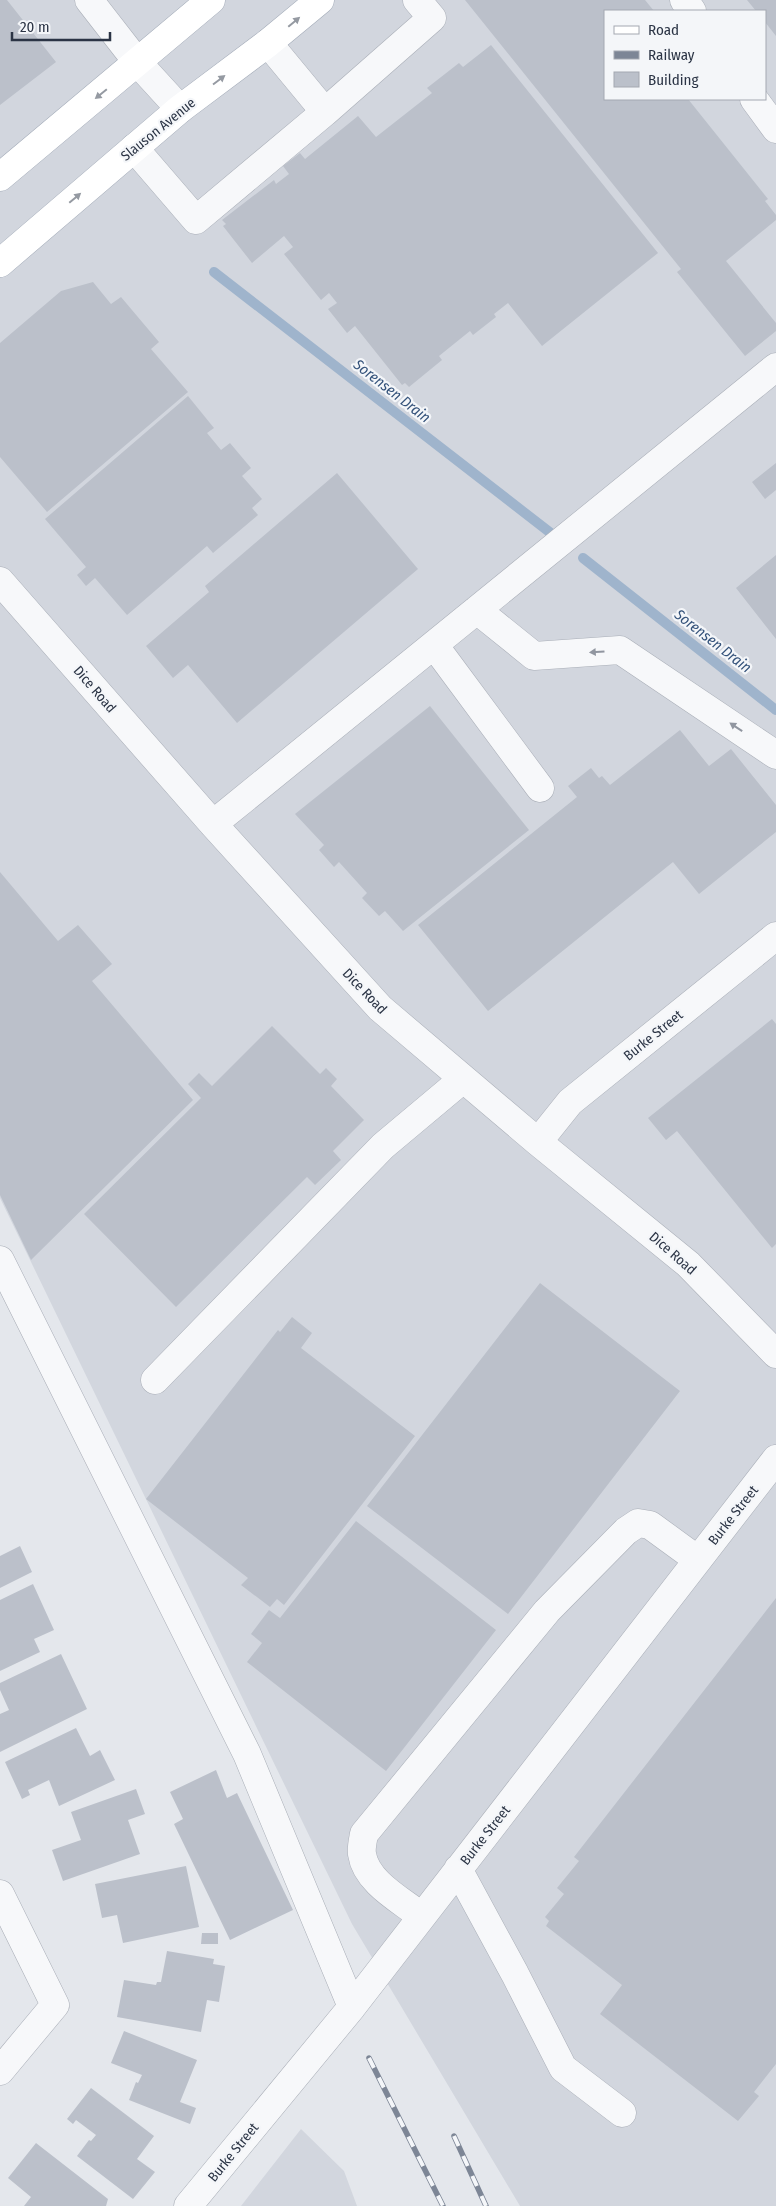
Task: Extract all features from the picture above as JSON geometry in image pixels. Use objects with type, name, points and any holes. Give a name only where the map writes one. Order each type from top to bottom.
[{"type":"main road","points":[[0,177],[211,0]]},
{"type":"main road","name":"Slauson Avenue","points":[[0,263],[180,110],[268,44],[320,0]]},
{"type":"street","points":[[89,0],[138,63],[180,110]]},
{"type":"street","points":[[134,148],[196,220],[325,112],[432,18],[417,0]]},
{"type":"street","points":[[268,44],[325,112]]},
{"type":"street","points":[[755,100],[776,129]]},
{"type":"street","points":[[213,824],[776,367]]},
{"type":"street","name":"Dice Road","points":[[0,581],[213,824],[380,1008],[538,1142],[688,1264],[776,1354]]},
{"type":"street","points":[[477,610],[534,656],[620,650],[776,755]]},
{"type":"street","points":[[434,645],[540,788]]},
{"type":"street","name":"Burke Street","points":[[538,1142],[570,1102],[776,936]]},
{"type":"street","points":[[155,1380],[383,1146],[464,1079]]},
{"type":"street","points":[[0,1260],[247,1754],[352,2006]]},
{"type":"street","name":"Burke Street","points":[[188,2206],[352,2006],[776,1459]]},
{"type":"street","points":[[421,1916],[377,1882],[365,1864],[362,1852],[364,1834],[547,1611],[626,1531],[638,1524],[650,1525],[698,1560]]},
{"type":"street","points":[[458,1869],[564,2068],[622,2113]]},
{"type":"street","points":[[0,1894],[55,2004],[0,2071]]},
{"type":"shaded area","points":[[0,0],[776,0],[776,2206],[520,2206],[352,1924],[0,1198]]},
{"type":"shaded area","points":[[301,2129],[344,2171],[357,2206],[241,2206]]},
{"type":"building","points":[[0,0],[7,0],[56,62],[0,105]]},
{"type":"building","points":[[465,0],[645,0],[653,10],[604,10],[604,100],[689,100],[768,199],[765,201],[776,215],[776,220],[726,261],[776,323],[776,331],[745,356],[677,272],[681,269]]},
{"type":"building","points":[[747,0],[776,0],[776,36],[766,23],[766,10],[755,10]]},
{"type":"building","points":[[491,45],[658,253],[542,346],[508,303],[494,314],[496,317],[473,335],[470,331],[439,356],[442,360],[409,387],[405,383],[402,385],[355,326],[347,333],[328,309],[337,303],[329,293],[321,300],[284,254],[293,247],[284,236],[252,263],[223,226],[226,224],[222,220],[274,180],[276,184],[289,174],[283,166],[300,153],[305,159],[358,116],[376,137],[432,93],[427,88],[459,63],[463,67]]},
{"type":"building","points":[[93,282],[111,304],[121,297],[159,342],[151,349],[188,392],[47,512],[0,457],[0,343],[61,291]]},
{"type":"building","points":[[188,396],[214,428],[207,433],[221,450],[230,443],[251,468],[242,476],[262,499],[252,508],[258,515],[213,553],[207,546],[127,615],[95,578],[86,586],[77,575],[86,567],[45,519]]},
{"type":"building","points":[[776,463],[776,490],[765,499],[752,482]]},
{"type":"building","points":[[337,473],[418,569],[237,723],[188,665],[173,678],[146,646],[209,592],[205,586]]},
{"type":"building","points":[[776,555],[776,639],[736,588]]},
{"type":"building","points":[[430,706],[529,830],[403,931],[385,911],[379,916],[362,898],[367,893],[339,862],[334,867],[319,850],[324,845],[295,814]]},
{"type":"building","points":[[680,730],[709,766],[731,749],[776,805],[776,832],[699,894],[673,862],[488,1011],[418,925],[577,797],[568,786],[591,768],[599,778],[602,776],[610,785]]},
{"type":"building","points":[[0,872],[58,941],[78,925],[112,964],[92,981],[193,1100],[31,1260],[0,1195]]},
{"type":"building","points":[[772,1019],[776,1024],[776,1244],[772,1248],[677,1131],[666,1140],[648,1118]]},
{"type":"building","points":[[272,1026],[320,1074],[326,1068],[337,1079],[331,1086],[364,1120],[333,1151],[341,1160],[315,1185],[307,1177],[176,1307],[84,1214],[201,1098],[188,1084],[199,1073],[212,1086]]},
{"type":"building","points":[[540,1283],[680,1391],[508,1614],[367,1506]]},
{"type":"building","points":[[292,1317],[312,1333],[301,1348],[415,1436],[284,1605],[277,1599],[270,1607],[241,1585],[248,1578],[146,1499],[278,1330],[280,1332]]},
{"type":"building","points":[[356,1521],[496,1630],[386,1771],[247,1662],[262,1643],[251,1634],[269,1610],[280,1618]]},
{"type":"building","points":[[20,1546],[32,1572],[0,1588],[0,1556]]},
{"type":"building","points":[[33,1584],[54,1630],[34,1639],[40,1652],[0,1671],[0,1600]]},
{"type":"building","points":[[776,1598],[776,2064],[754,2092],[759,2096],[738,2121],[600,2014],[622,1985],[546,1926],[549,1921],[545,1917],[564,1894],[557,1888],[579,1861],[574,1857]]},
{"type":"building","points":[[61,1654],[87,1709],[0,1752],[0,1714],[9,1710],[0,1690],[0,1683]]},
{"type":"building","points":[[76,1728],[90,1756],[100,1750],[115,1780],[59,1806],[49,1780],[28,1790],[30,1795],[22,1799],[5,1762]]},
{"type":"building","points":[[216,1770],[227,1798],[237,1793],[293,1910],[230,1940],[174,1824],[183,1819],[170,1792]]},
{"type":"building","points":[[136,1789],[145,1814],[128,1820],[140,1854],[63,1881],[52,1850],[81,1840],[71,1812]]},
{"type":"building","points":[[186,1866],[199,1927],[123,1943],[117,1915],[102,1918],[95,1884]]},
{"type":"building","points":[[202,1933],[218,1933],[218,1944],[201,1944]]},
{"type":"building","points":[[167,1951],[214,1959],[213,1964],[225,1966],[219,2002],[207,2000],[201,2032],[117,2017],[124,1980],[156,1985],[157,1982],[161,1982]]},
{"type":"building","points":[[124,2031],[197,2060],[180,2102],[196,2108],[190,2124],[129,2100],[136,2082],[138,2083],[142,2075],[111,2063]]},
{"type":"building","points":[[91,2088],[154,2136],[137,2159],[155,2172],[133,2199],[77,2156],[89,2140],[91,2141],[96,2135],[76,2120],[73,2124],[67,2119]]},
{"type":"building","points":[[36,2143],[108,2199],[106,2206],[24,2206],[31,2197],[8,2178]]},
{"type":"waterway","name":"Sorensen Drain","points":[[214,272],[552,534]]},
{"type":"waterway","name":"Sorensen Drain","points":[[583,558],[776,710]]},
{"type":"railway","points":[[369,2058],[443,2206]]},
{"type":"railway","points":[[454,2136],[486,2206]]}]
